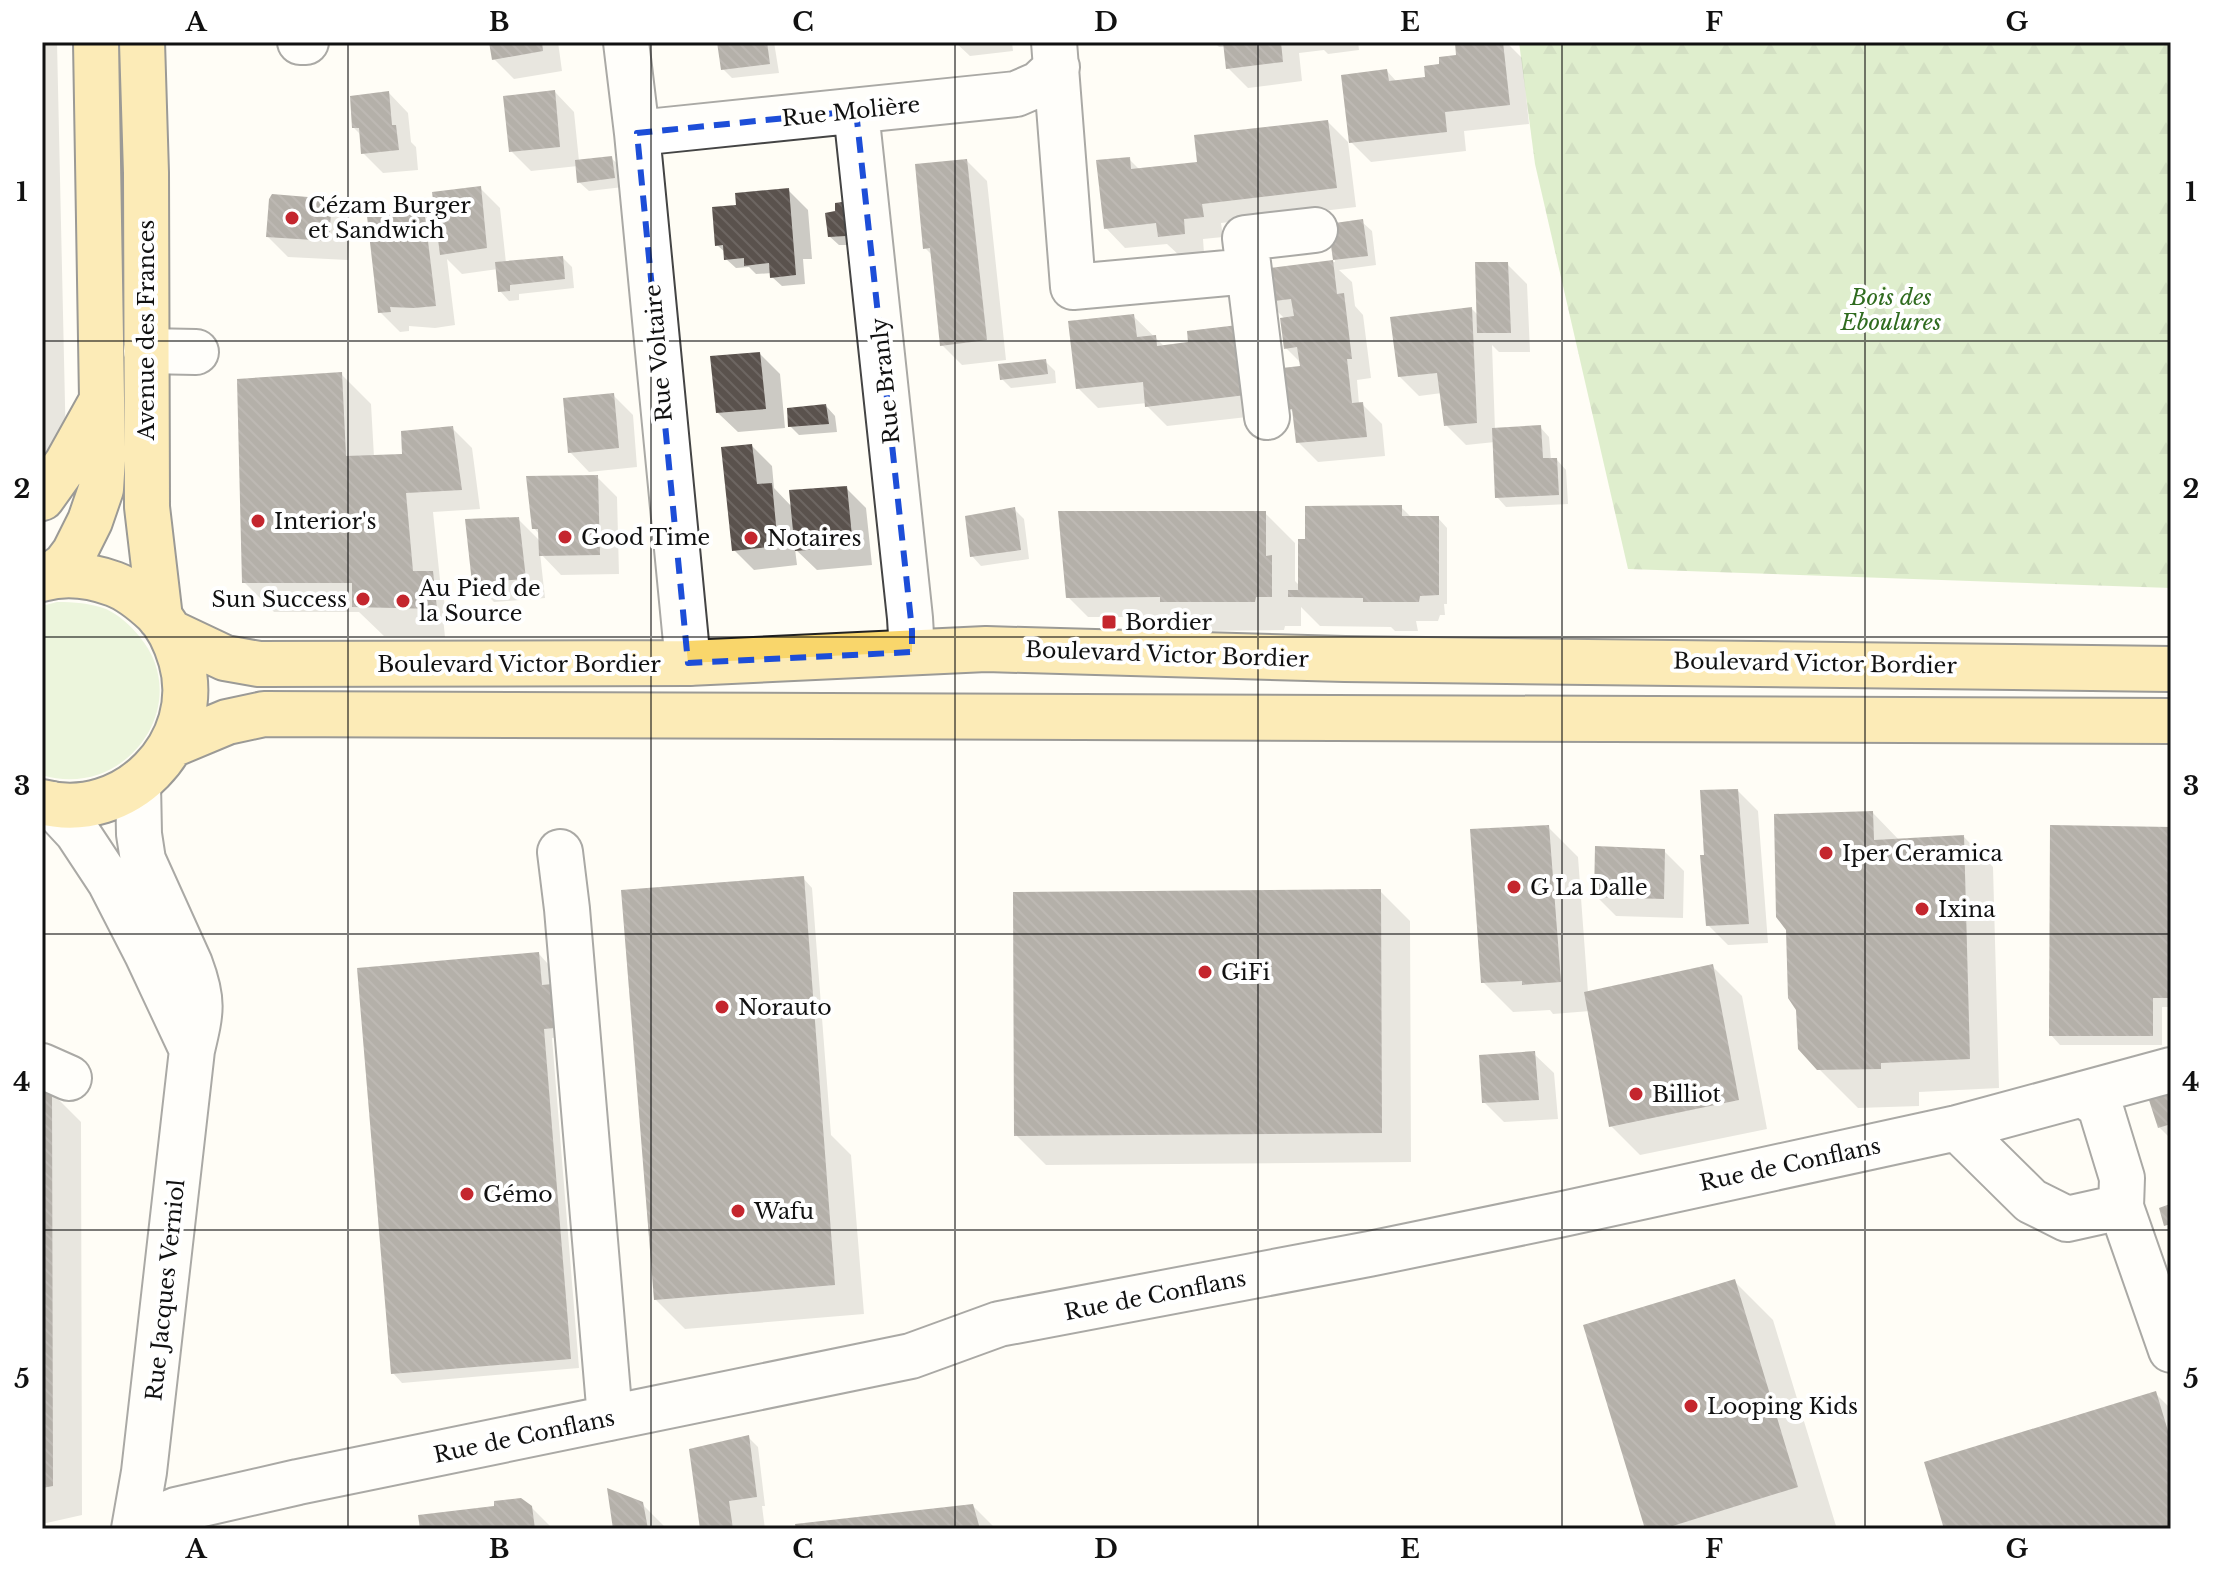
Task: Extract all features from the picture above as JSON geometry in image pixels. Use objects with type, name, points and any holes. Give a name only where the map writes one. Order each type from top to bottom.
[{"type":"main road","name":"Avenue des Frances","points":[[45,578],[65,565],[74,553],[101,489],[96,42]]},
{"type":"main road","name":"Avenue des Frances","points":[[142,42],[146,173],[147,507],[165,625],[181,659],[186,688],[182,718],[172,745]]},
{"type":"main road","points":[[42,498],[67,463],[102,400]]},
{"type":"main road","name":"Boulevard Victor Bordier","points":[[45,578],[72,575],[109,582],[142,600],[165,625],[225,658],[259,664],[688,663],[986,649],[1345,659],[2171,669]]},
{"type":"main road","points":[[47,803],[74,806],[118,796],[138,784],[157,766],[172,745],[227,722],[264,714],[2171,721]]},
{"type":"street","name":"Rue Voltaire","points":[[626,42],[688,663]]},
{"type":"street","points":[[1056,55],[1073,287],[1249,271]]},
{"type":"street","name":"Rue Molière","points":[[637,133],[1016,94],[1039,84],[1056,55]]},
{"type":"street","name":"Rue Branly","points":[[856,111],[912,652]]},
{"type":"street","points":[[1267,417],[1245,238],[1315,230]]},
{"type":"street","points":[[146,351],[196,352]]},
{"type":"street","name":"Rue Jacques Verniol","points":[[134,1529],[144,1472],[192,1050],[201,1003],[190,964],[143,860],[138,784]]},
{"type":"street","points":[[47,803],[77,832],[110,882],[192,1050]]},
{"type":"street","points":[[560,852],[610,1418]]},
{"type":"street","name":"Rue de Conflans","points":[[145,1529],[159,1517],[176,1510],[298,1482],[911,1356],[999,1324],[1399,1248],[1957,1128],[2171,1070]]},
{"type":"street","points":[[2082,1094],[2100,1106],[2122,1178],[2121,1207],[2171,1350]]},
{"type":"street","points":[[1957,1128],[2031,1201],[2067,1219],[2121,1207]]},
{"type":"highlighted area","points":[[856,111],[912,652],[688,663],[637,133]]},
{"type":"green space","name":"Bois des Eboulures","points":[[1519,42],[2171,42],[2171,588],[1628,569],[1535,164]]},
{"type":"green space","points":[[57,602],[100,607],[124,621],[139,636],[155,662],[160,690],[156,716],[143,740],[125,760],[101,774],[73,779],[42,775],[42,606]]},
{"type":"building","points":[[489,42],[542,42],[543,51],[492,60]]},
{"type":"building","points":[[717,42],[767,42],[770,64],[721,70]]},
{"type":"building","points":[[1223,42],[1281,42],[1283,62],[1226,69]]},
{"type":"building","points":[[1503,42],[1510,105],[1445,112],[1447,132],[1349,143],[1341,75],[1387,69],[1389,81],[1425,77],[1424,66],[1439,64],[1439,57],[1456,55],[1455,43]]},
{"type":"building","points":[[555,90],[560,147],[509,152],[503,96]]},
{"type":"building","points":[[389,91],[392,125],[396,125],[399,150],[361,154],[359,128],[352,128],[350,96]]},
{"type":"building","points":[[1328,120],[1337,188],[1202,204],[1204,217],[1184,219],[1185,234],[1158,237],[1156,223],[1104,229],[1096,160],[1130,157],[1131,169],[1197,162],[1194,135]]},
{"type":"building","points":[[612,156],[615,178],[577,183],[575,160]]},
{"type":"building","points":[[967,159],[987,340],[940,346],[930,248],[923,249],[915,164]]},
{"type":"building","points":[[481,186],[487,248],[440,255],[432,192]]},
{"type":"building","points":[[789,188],[796,275],[770,278],[769,263],[744,266],[744,258],[724,260],[723,245],[715,246],[712,207],[736,205],[735,193]]},
{"type":"building","points":[[272,194],[332,199],[329,241],[266,237]]},
{"type":"building","points":[[842,202],[846,236],[828,237],[825,213],[835,211],[835,203]]},
{"type":"building","points":[[424,209],[436,306],[390,307],[391,312],[378,313],[367,216]]},
{"type":"building","points":[[1363,219],[1368,256],[1333,260],[1328,224]]},
{"type":"building","points":[[563,256],[565,279],[510,285],[510,291],[498,292],[495,262]]},
{"type":"building","points":[[1333,260],[1337,294],[1344,293],[1352,359],[1347,359],[1352,403],[1363,402],[1367,437],[1296,443],[1282,368],[1300,366],[1297,347],[1284,349],[1280,318],[1294,316],[1291,299],[1265,302],[1261,269]]},
{"type":"building","points":[[1475,262],[1508,262],[1511,333],[1477,333]]},
{"type":"building","points":[[1472,307],[1477,423],[1444,426],[1437,373],[1398,377],[1390,317]]},
{"type":"building","points":[[1134,314],[1137,337],[1156,335],[1157,346],[1188,342],[1187,331],[1238,325],[1246,395],[1145,407],[1143,382],[1076,389],[1068,321]]},
{"type":"building","points":[[760,352],[766,409],[716,413],[710,356]]},
{"type":"building","points":[[1046,359],[1048,374],[1000,380],[998,364]]},
{"type":"building","points":[[342,372],[346,456],[402,454],[401,431],[453,426],[462,490],[406,493],[413,571],[433,571],[437,609],[352,607],[352,583],[242,583],[237,379]]},
{"type":"building","points":[[614,393],[619,448],[568,453],[563,398]]},
{"type":"building","points":[[826,404],[829,424],[788,427],[787,408]]},
{"type":"building","points":[[1541,425],[1543,458],[1557,458],[1559,495],[1495,498],[1492,428]]},
{"type":"building","points":[[752,444],[757,484],[772,483],[778,546],[732,551],[721,447]]},
{"type":"building","points":[[598,475],[600,555],[539,556],[538,529],[532,529],[526,476]]},
{"type":"building","points":[[847,486],[853,546],[795,551],[789,490]]},
{"type":"building","points":[[1402,505],[1402,516],[1439,516],[1439,595],[1420,596],[1419,602],[1288,597],[1288,590],[1298,590],[1298,539],[1305,539],[1305,506]]},
{"type":"building","points":[[1015,507],[1021,550],[970,557],[965,516]]},
{"type":"building","points":[[1058,511],[1266,511],[1266,556],[1272,555],[1272,597],[1256,597],[1255,602],[1160,602],[1160,597],[1066,598]]},
{"type":"building","points":[[519,517],[526,579],[472,583],[465,519]]},
{"type":"building","points":[[1738,789],[1749,924],[1706,926],[1700,855],[1704,855],[1700,790]]},
{"type":"building","points":[[1873,811],[1874,840],[1964,835],[1970,1059],[1881,1063],[1881,1069],[1817,1070],[1798,1049],[1796,1010],[1788,998],[1786,930],[1776,917],[1774,814]]},
{"type":"building","name":"G La Dalle","points":[[1549,825],[1561,982],[1522,985],[1522,981],[1481,983],[1470,829]]},
{"type":"building","points":[[2050,825],[2171,827],[2171,998],[2153,998],[2153,1036],[2049,1036]]},
{"type":"building","points":[[1595,846],[1665,849],[1664,899],[1594,897]]},
{"type":"building","name":"Norauto","points":[[804,876],[835,1285],[654,1300],[621,890]]},
{"type":"building","points":[[1381,889],[1382,1133],[1014,1136],[1013,892]]},
{"type":"building","name":"Gémo","points":[[539,952],[542,985],[563,983],[566,1027],[544,1029],[571,1359],[391,1374],[357,968]]},
{"type":"building","points":[[1713,964],[1739,1100],[1609,1127],[1584,992]]},
{"type":"building","points":[[1535,1051],[1539,1100],[1482,1103],[1479,1055]]},
{"type":"building","points":[[2171,1088],[2171,1124],[2158,1128],[2147,1094]]},
{"type":"building","points":[[42,1090],[52,1090],[53,1486],[42,1488]]},
{"type":"building","points":[[2170,1204],[2171,1224],[2164,1226],[2159,1208]]},
{"type":"building","name":"Looping Kids","points":[[1735,1279],[1798,1487],[1663,1529],[1645,1529],[1583,1325]]},
{"type":"building","points":[[2156,1391],[2171,1441],[2171,1529],[1944,1529],[1924,1462]]},
{"type":"building","points":[[749,1435],[757,1497],[729,1501],[733,1529],[700,1529],[689,1449]]},
{"type":"building","points":[[607,1488],[643,1502],[648,1529],[613,1529]]},
{"type":"building","points":[[521,1498],[532,1506],[535,1529],[420,1529],[418,1515],[494,1506],[494,1501]]},
{"type":"building","points":[[973,1504],[980,1529],[796,1529],[795,1524]]},
{"type":"place","name":"Cézam Burger et Sandwich","points":[[292,218]]},
{"type":"place","name":"Interior's","points":[[258,521]]},
{"type":"place","name":"Good Time","points":[[565,537]]},
{"type":"place","name":"Notaires","points":[[751,538]]},
{"type":"place","name":"Sun Success","points":[[363,599]]},
{"type":"place","name":"Au Pied de la Source","points":[[403,601]]},
{"type":"place","name":"Bordier","points":[[1109,622]]},
{"type":"place","name":"Iper Ceramica","points":[[1826,853]]},
{"type":"place","name":"G La Dalle","points":[[1514,887]]},
{"type":"place","name":"Ixina","points":[[1922,909]]},
{"type":"place","name":"GiFi","points":[[1205,972]]},
{"type":"place","name":"Norauto","points":[[722,1007]]},
{"type":"place","name":"Billiot","points":[[1636,1094]]},
{"type":"place","name":"Gémo","points":[[467,1194]]},
{"type":"place","name":"Wafu","points":[[738,1211]]},
{"type":"place","name":"Looping Kids","points":[[1691,1406]]}]
